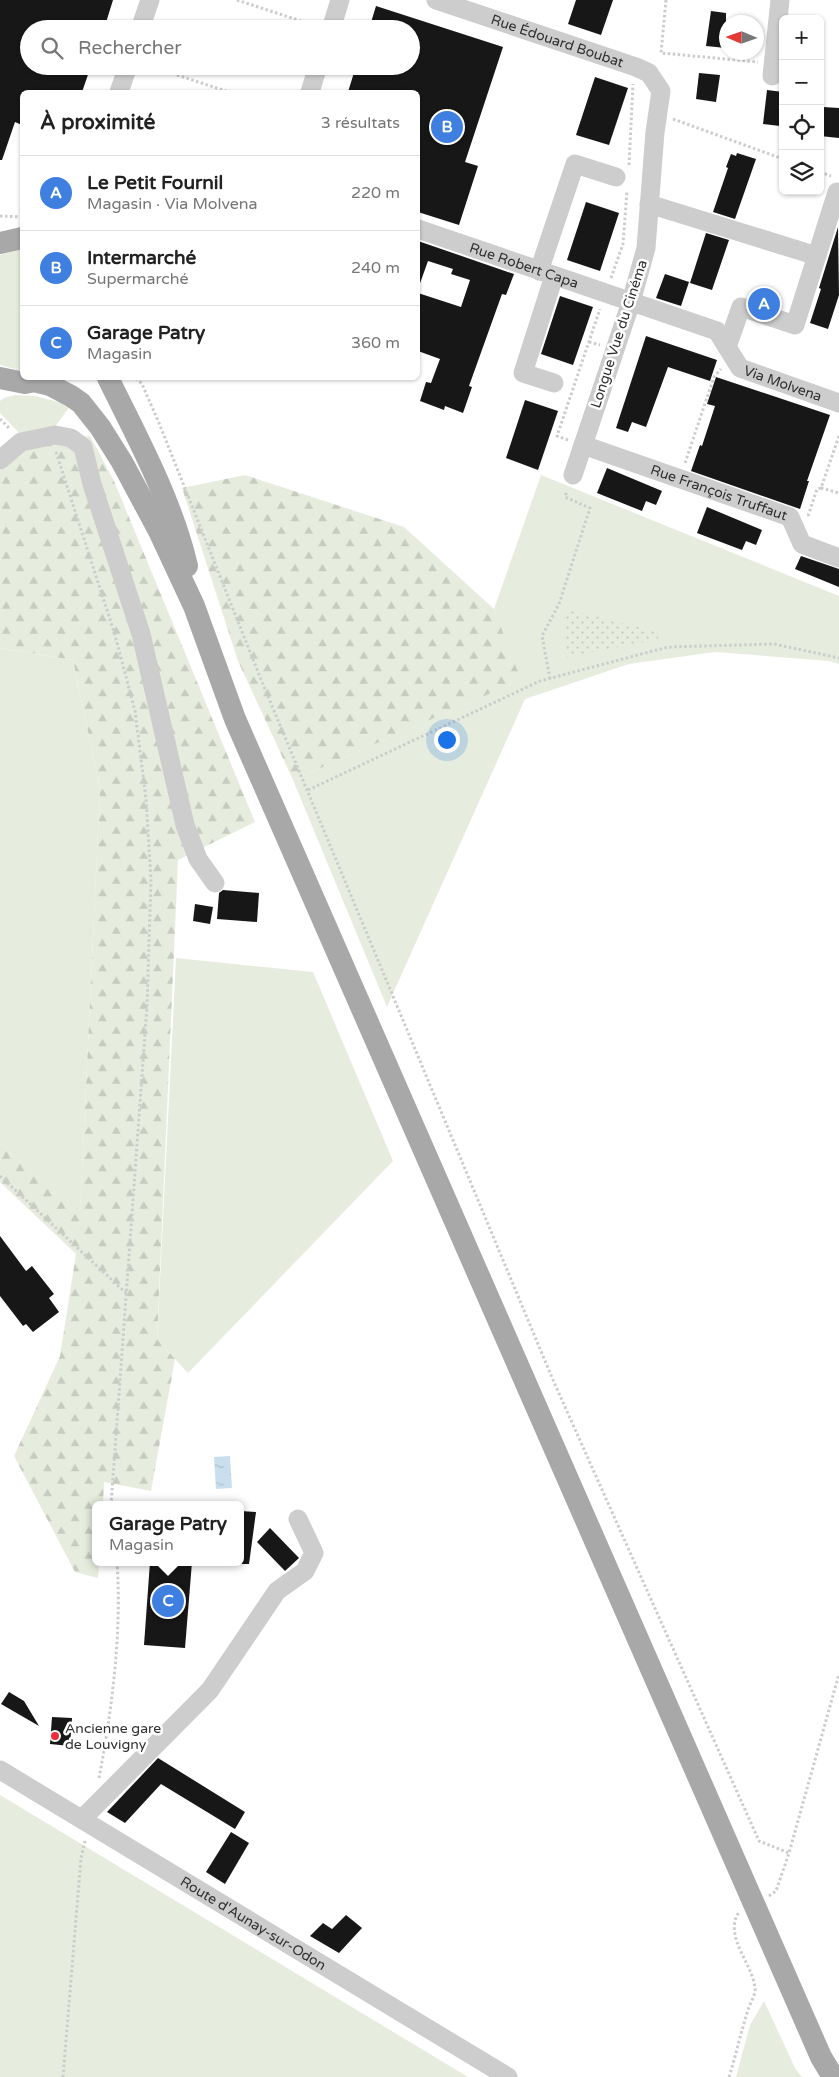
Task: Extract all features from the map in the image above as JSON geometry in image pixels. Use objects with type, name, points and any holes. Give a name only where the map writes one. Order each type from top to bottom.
[{"type":"main road","points":[[4,384],[45,380],[50,385],[81,403],[100,427],[142,499],[194,606],[239,728],[821,2057],[833,2077]]},
{"type":"main road","points":[[109,380],[175,525],[187,564],[194,606]]},
{"type":"street","points":[[143,20],[150,0]]},
{"type":"street","points":[[329,20],[340,0]]},
{"type":"street","name":"Rue Édouard Boubat","points":[[436,0],[649,73]]},
{"type":"street","points":[[772,70],[780,0]]},
{"type":"street","name":"Longue Vue du Cinéma","points":[[573,475],[631,302],[646,248],[661,91],[649,73]]},
{"type":"street","points":[[120,90],[125,75]]},
{"type":"street","points":[[311,90],[315,75]]},
{"type":"street","points":[[554,383],[523,373],[575,164],[616,177]]},
{"type":"street","points":[[727,347],[741,307],[795,325],[837,192]]},
{"type":"street","points":[[649,204],[817,256]]},
{"type":"street","name":"Rue Robert Capa","points":[[420,230],[631,302]]},
{"type":"street","name":"Via Molvena","points":[[631,302],[716,331],[740,368],[839,403]]},
{"type":"street","points":[[0,460],[21,442],[50,435],[71,438],[83,446],[92,484],[141,634],[185,825],[198,859],[215,883]]},
{"type":"street","name":"Rue François Truffaut","points":[[583,445],[790,517],[802,544]]},
{"type":"street","points":[[802,544],[839,558]]},
{"type":"street","points":[[83,1818],[210,1690],[277,1591],[305,1571],[314,1553],[298,1519]]},
{"type":"street","name":"Route d'Aunay-sur-Odon","points":[[0,1770],[83,1818],[508,2077]]},
{"type":"path","points":[[237,0],[300,20]]},
{"type":"path","points":[[666,0],[662,53],[772,70]]},
{"type":"path","points":[[178,75],[223,90]]},
{"type":"path","points":[[658,114],[779,158]]},
{"type":"path","points":[[0,216],[20,217]]},
{"type":"path","points":[[679,478],[714,377]]},
{"type":"path","points":[[138,380],[142,384],[159,423],[262,682],[549,1370],[759,1841],[789,1854]]},
{"type":"path","points":[[50,435],[114,635],[135,711],[146,799],[151,879],[150,942],[111,1501]]},
{"type":"path","points":[[802,544],[817,489],[821,488],[839,436]]},
{"type":"path","points":[[550,679],[542,636],[559,604],[590,508],[565,497],[573,475]]},
{"type":"path","points":[[821,488],[839,493]]},
{"type":"path","points":[[308,790],[540,681],[668,646],[774,644],[839,658]]},
{"type":"path","points":[[0,1176],[127,1293]]},
{"type":"path","points":[[98,1782],[108,1734],[117,1633],[119,1589],[117,1566]]},
{"type":"path","points":[[729,2077],[748,2010],[756,1990],[751,1969],[740,1950],[734,1931],[735,1917],[750,1895],[763,1889],[770,1896],[776,1891],[789,1854],[839,1674]]},
{"type":"path","points":[[63,2077],[81,1858],[86,1838]]},
{"type":"green space","points":[[20,250],[20,370],[0,365],[0,255]]},
{"type":"green space","points":[[15,395],[36,396],[69,405],[54,428],[22,436],[0,413],[0,401]]},
{"type":"green space","points":[[90,436],[114,481],[255,822],[178,860],[157,1339],[175,1359],[151,1491],[104,1482],[103,1501],[92,1501],[92,1566],[99,1566],[98,1578],[75,1572],[14,1456],[60,1356],[76,1254],[0,1182],[0,1144],[80,1213],[100,789],[73,660],[0,648],[0,470],[11,457],[33,442]]},
{"type":"green space","points":[[245,475],[404,527],[494,609],[521,680],[293,780],[238,661],[182,488]]},
{"type":"green space","points":[[541,475],[839,596],[839,664],[829,661],[715,652],[629,664],[525,699],[387,1007],[293,780],[520,680],[494,609]]},
{"type":"green space","points":[[565,609],[655,631],[659,639],[567,657]]},
{"type":"green space","points":[[0,648],[73,660],[100,789],[80,1214],[0,1144]]},
{"type":"green space","points":[[176,958],[313,972],[393,1161],[188,1373],[157,1340]]},
{"type":"green space","points":[[0,1795],[468,2077],[0,2077]]},
{"type":"green space","points":[[764,2001],[795,2068],[802,2077],[736,2077],[750,2025]]},
{"type":"water","points":[[230,1456],[232,1488],[216,1489],[214,1457]]},
{"type":"building","points":[[0,0],[113,0],[107,20],[20,20],[20,75],[88,75],[83,90],[20,90],[20,124],[15,122],[2,160],[0,160]]},
{"type":"building","points":[[576,0],[613,0],[601,35],[568,24]]},
{"type":"building","points":[[376,6],[419,20],[372,20]]},
{"type":"building","points":[[711,11],[726,13],[726,15],[719,15],[719,47],[706,46]]},
{"type":"building","points":[[420,20],[503,47],[465,162],[478,166],[459,225],[420,213],[420,90],[349,90],[353,75],[420,75]]},
{"type":"building","points":[[699,73],[720,75],[716,102],[696,99]]},
{"type":"building","points":[[595,77],[628,88],[609,145],[576,135]]},
{"type":"building","points":[[767,90],[779,92],[779,126],[763,124]]},
{"type":"building","points":[[824,107],[839,108],[839,138],[824,136]]},
{"type":"building","points":[[737,153],[756,159],[735,219],[713,212],[731,154],[736,156]]},
{"type":"building","points":[[586,202],[619,213],[600,271],[567,260]]},
{"type":"building","points":[[838,227],[839,295],[828,329],[810,323]]},
{"type":"building","points":[[706,233],[729,240],[712,290],[690,283]]},
{"type":"building","points":[[420,242],[514,274],[506,295],[502,294],[469,386],[472,387],[463,413],[445,406],[444,410],[420,401],[426,382],[431,383],[440,359],[420,352],[420,294],[461,307],[470,280],[451,274],[453,269],[428,261],[420,283]]},
{"type":"building","points":[[665,274],[689,282],[681,306],[656,298]]},
{"type":"building","points":[[560,296],[593,307],[573,365],[541,354]]},
{"type":"building","points":[[646,336],[717,360],[710,381],[668,367],[646,427],[632,422],[628,432],[616,428]]},
{"type":"building","points":[[716,377],[830,415],[807,481],[809,481],[800,509],[691,471],[700,445],[702,446],[715,406],[707,404]]},
{"type":"building","points":[[525,400],[558,411],[538,470],[506,458]]},
{"type":"building","points":[[607,468],[662,491],[656,505],[646,501],[642,511],[597,493]]},
{"type":"building","points":[[707,507],[762,530],[756,545],[746,541],[742,550],[697,533]]},
{"type":"building","points":[[801,556],[839,569],[839,587],[795,569]]},
{"type":"building","points":[[223,890],[259,893],[257,922],[217,919],[219,893]]},
{"type":"building","points":[[195,904],[213,907],[210,924],[193,921]]},
{"type":"building","points":[[0,1236],[26,1271],[32,1266],[54,1294],[49,1298],[59,1312],[33,1332],[26,1324],[23,1326],[0,1296]]},
{"type":"building","points":[[244,1511],[256,1512],[249,1564],[244,1564]]},
{"type":"building","points":[[270,1528],[299,1558],[285,1571],[257,1542]]},
{"type":"building","points":[[150,1566],[192,1566],[185,1648],[144,1645]]},
{"type":"building","points":[[9,1692],[24,1701],[39,1726],[1,1704]]},
{"type":"building","name":"Ancienne gare de Louvigny","points":[[52,1717],[72,1718],[70,1746],[50,1744]]},
{"type":"building","points":[[158,1758],[245,1812],[235,1829],[161,1784],[125,1823],[107,1812]]},
{"type":"building","points":[[231,1832],[249,1843],[225,1884],[206,1872]]},
{"type":"building","points":[[346,1915],[362,1928],[339,1953],[310,1936],[323,1923],[332,1929]]},
{"type":"place","name":"Intermarché","points":[[447,127]]},
{"type":"place","name":"Le Petit Fournil","points":[[764,304]]},
{"type":"place","name":"Garage Patry","points":[[168,1601]]},
{"type":"place","name":"Ancienne gare de Louvigny","points":[[55,1736]]}]
